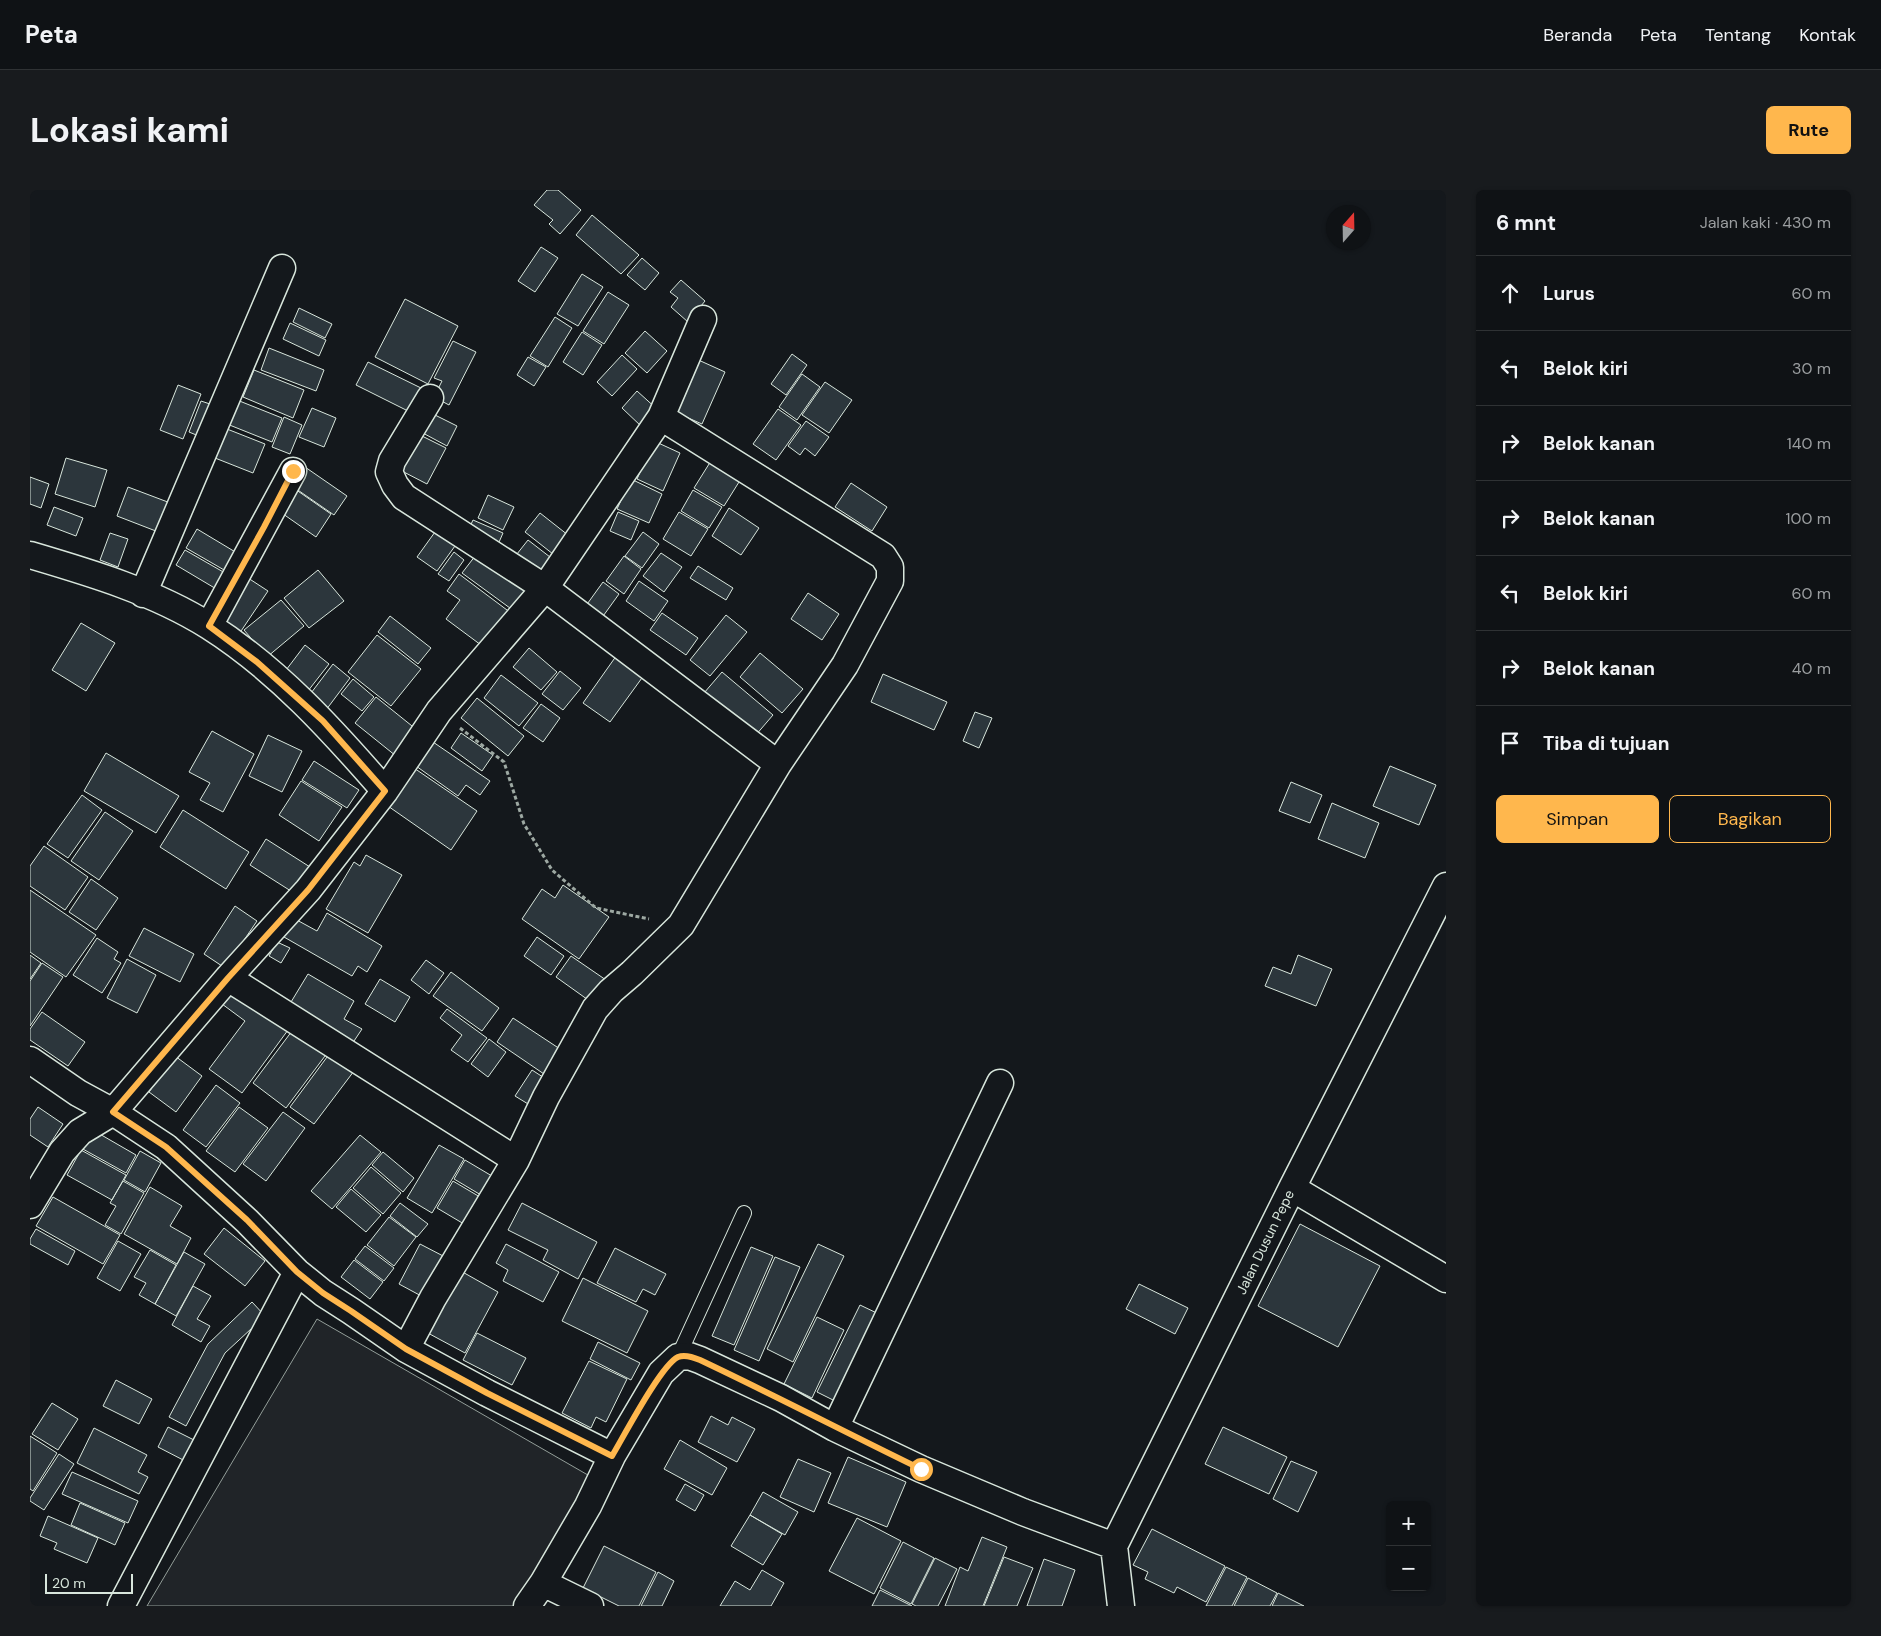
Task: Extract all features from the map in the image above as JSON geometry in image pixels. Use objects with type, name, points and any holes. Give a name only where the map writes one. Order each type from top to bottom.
[{"type":"street","points":[[143,594],[282,268]]},
{"type":"street","points":[[30,1205],[62,1152],[80,1132],[113,1112],[228,978],[308,890],[385,791],[439,711],[545,588],[661,417],[703,319]]},
{"type":"street","points":[[430,398],[392,461],[389,472],[395,486],[404,497],[545,588],[778,764]]},
{"type":"street","points":[[406,1349],[433,1298],[516,1160],[551,1088],[595,1009],[611,991],[681,926],[778,764],[845,666],[890,582],[890,567],[883,556],[661,417]]},
{"type":"street","points":[[209,626],[293,471]]},
{"type":"street","points":[[30,555],[95,574],[185,612],[209,626],[257,662],[323,721],[385,791]]},
{"type":"street","name":"Jalan Dusun Pepe","points":[[1114,1546],[1292,1188],[1446,886]]},
{"type":"street","points":[[228,978],[516,1160]]},
{"type":"street","points":[[30,1060],[78,1093],[113,1112],[166,1147],[247,1220],[297,1272],[323,1293],[406,1349],[487,1393],[612,1456]]},
{"type":"street","points":[[835,1428],[1000,1083]]},
{"type":"street","points":[[1292,1188],[1446,1278]]},
{"type":"street","points":[[121,1606],[297,1272]]},
{"type":"street","points":[[527,1606],[543,1583],[588,1506],[612,1456],[661,1373],[678,1357],[689,1356],[781,1398],[835,1428],[921,1469],[1023,1512],[1114,1546],[1121,1606]]},
{"type":"street","points":[[543,1583],[590,1606]]},
{"type":"lane","points":[[678,1357],[744,1213]]},
{"type":"path","points":[[439,711],[504,762],[524,824],[552,870],[596,908],[681,926]]},
{"type":"shaded area","points":[[317,1319],[600,1482],[527,1606],[147,1606]]},
{"type":"building","points":[[547,190],[558,190],[581,210],[560,234],[549,224],[553,220],[534,205]]},
{"type":"building","points":[[592,215],[639,255],[621,274],[576,235]]},
{"type":"building","points":[[541,247],[558,258],[535,292],[518,281]]},
{"type":"building","points":[[642,258],[659,273],[645,290],[627,275]]},
{"type":"building","points":[[582,274],[603,287],[578,326],[557,314]]},
{"type":"building","points":[[681,280],[705,301],[688,322],[671,307],[678,298],[670,292]]},
{"type":"building","points":[[608,292],[629,305],[604,344],[583,331]]},
{"type":"building","points":[[405,299],[458,326],[428,384],[375,357]]},
{"type":"building","points":[[299,308],[332,324],[325,338],[293,322]]},
{"type":"building","points":[[555,317],[572,328],[548,367],[530,356]]},
{"type":"building","points":[[290,323],[326,340],[319,356],[283,339]]},
{"type":"building","points":[[645,331],[667,351],[647,373],[625,353]]},
{"type":"building","points":[[582,332],[602,345],[583,375],[563,362]]},
{"type":"building","points":[[453,341],[476,352],[449,405],[434,397],[442,381],[434,378]]},
{"type":"building","points":[[269,348],[324,370],[316,391],[261,370]]},
{"type":"building","points":[[792,354],[807,365],[786,395],[771,384]]},
{"type":"building","points":[[622,355],[637,369],[612,396],[597,382]]},
{"type":"building","points":[[528,357],[546,367],[534,386],[517,375]]},
{"type":"building","points":[[694,358],[725,372],[702,424],[670,410]]},
{"type":"building","points":[[368,362],[421,388],[410,412],[356,385]]},
{"type":"building","points":[[254,370],[304,390],[293,418],[243,397]]},
{"type":"building","points":[[802,374],[820,387],[797,420],[779,407]]},
{"type":"building","points":[[825,382],[852,400],[829,433],[802,415]]},
{"type":"building","points":[[178,385],[201,394],[183,439],[160,430]]},
{"type":"building","points":[[637,391],[658,410],[642,427],[622,408]]},
{"type":"building","points":[[232,398],[282,418],[272,442],[222,422]]},
{"type":"building","points":[[201,401],[219,407],[206,439],[189,432]]},
{"type":"building","points":[[312,408],[336,418],[324,447],[299,437]]},
{"type":"building","points":[[778,409],[801,425],[776,460],[753,444]]},
{"type":"building","points":[[431,413],[457,426],[447,446],[421,432]]},
{"type":"building","points":[[284,417],[302,425],[290,454],[272,447]]},
{"type":"building","points":[[806,421],[829,437],[815,456],[805,448],[800,455],[788,446]]},
{"type":"building","points":[[227,429],[265,444],[253,473],[215,458]]},
{"type":"building","points":[[416,433],[446,448],[427,484],[398,469]]},
{"type":"building","points":[[654,441],[680,453],[663,491],[637,479]]},
{"type":"building","points":[[714,456],[744,474],[724,506],[694,488]]},
{"type":"building","points":[[66,458],[107,470],[95,507],[55,494]]},
{"type":"building","points":[[305,467],[347,496],[334,515],[292,486]]},
{"type":"building","points":[[30,477],[49,484],[41,508],[30,504]]},
{"type":"building","points":[[631,479],[662,494],[649,523],[617,509]]},
{"type":"building","points":[[851,483],[887,507],[872,531],[835,507]]},
{"type":"building","points":[[128,487],[173,504],[161,533],[117,516]]},
{"type":"building","points":[[292,487],[331,514],[316,537],[276,509]]},
{"type":"building","points":[[693,490],[722,507],[709,528],[681,511]]},
{"type":"building","points":[[488,495],[514,507],[503,530],[478,518]]},
{"type":"building","points":[[54,507],[83,518],[76,536],[47,525]]},
{"type":"building","points":[[729,508],[759,528],[741,555],[712,536]]},
{"type":"building","points":[[618,512],[639,521],[631,540],[610,531]]},
{"type":"building","points":[[679,512],[708,529],[691,556],[663,539]]},
{"type":"building","points":[[540,513],[573,539],[558,558],[525,532]]},
{"type":"building","points":[[473,520],[503,533],[496,549],[466,535]]},
{"type":"building","points":[[440,525],[460,539],[437,571],[417,557]]},
{"type":"building","points":[[197,529],[242,556],[231,574],[186,548]]},
{"type":"building","points":[[643,532],[659,544],[642,568],[625,556]]},
{"type":"building","points":[[110,533],[128,539],[118,567],[100,560]]},
{"type":"building","points":[[528,540],[559,564],[544,583],[513,559]]},
{"type":"building","points":[[185,550],[232,577],[223,593],[176,565]]},
{"type":"building","points":[[479,551],[530,590],[514,611],[462,573]]},
{"type":"building","points":[[454,552],[464,560],[449,581],[438,574]]},
{"type":"building","points":[[661,553],[682,567],[664,592],[643,576]]},
{"type":"building","points":[[624,556],[641,569],[624,594],[606,581]]},
{"type":"building","points":[[698,566],[733,588],[726,600],[690,578]]},
{"type":"building","points":[[318,570],[344,601],[309,628],[284,598]]},
{"type":"building","points":[[459,574],[511,613],[485,648],[446,619],[460,600],[447,591]]},
{"type":"building","points":[[245,576],[268,591],[235,640],[212,625]]},
{"type":"building","points":[[639,581],[668,601],[654,621],[626,601]]},
{"type":"building","points":[[603,582],[619,594],[601,619],[585,607]]},
{"type":"building","points":[[808,593],[839,614],[822,640],[791,619]]},
{"type":"building","points":[[281,600],[304,626],[267,657],[244,630]]},
{"type":"building","points":[[662,613],[698,638],[686,655],[650,630]]},
{"type":"building","points":[[726,615],[747,632],[710,676],[690,660]]},
{"type":"building","points":[[390,616],[431,648],[418,664],[378,632]]},
{"type":"building","points":[[81,623],[115,643],[86,691],[52,670]]},
{"type":"building","points":[[377,635],[421,669],[391,706],[348,672]]},
{"type":"building","points":[[305,645],[329,664],[304,696],[280,678]]},
{"type":"building","points":[[529,648],[557,672],[541,690],[513,667]]},
{"type":"building","points":[[619,652],[647,671],[610,722],[583,703]]},
{"type":"building","points":[[760,653],[803,689],[782,713],[740,677]]},
{"type":"building","points":[[333,664],[350,678],[323,714],[305,701]]},
{"type":"building","points":[[560,671],[581,688],[563,710],[542,694]]},
{"type":"building","points":[[722,672],[773,715],[755,736],[704,693]]},
{"type":"building","points":[[883,674],[947,702],[934,730],[871,702]]},
{"type":"building","points":[[501,675],[538,703],[519,726],[484,698]]},
{"type":"building","points":[[353,679],[374,697],[362,711],[341,694]]},
{"type":"building","points":[[376,697],[417,730],[396,756],[355,723]]},
{"type":"building","points":[[477,698],[524,736],[508,756],[461,718]]},
{"type":"building","points":[[541,704],[560,718],[543,742],[523,728]]},
{"type":"building","points":[[975,712],[992,718],[979,748],[963,741]]},
{"type":"building","points":[[212,731],[254,754],[223,812],[200,800],[210,783],[189,772]]},
{"type":"building","points":[[461,733],[493,755],[482,771],[451,748]]},
{"type":"building","points":[[268,735],[302,751],[282,792],[249,776]]},
{"type":"building","points":[[433,742],[490,781],[480,795],[466,785],[458,796],[416,766]]},
{"type":"building","points":[[106,753],[179,796],[156,833],[84,791]]},
{"type":"building","points":[[314,761],[359,790],[347,808],[302,780]]},
{"type":"building","points":[[411,766],[477,811],[451,850],[385,804]]},
{"type":"building","points":[[1390,766],[1436,785],[1419,825],[1373,806]]},
{"type":"building","points":[[301,781],[342,807],[319,841],[279,815]]},
{"type":"building","points":[[1291,782],[1322,795],[1310,823],[1279,811]]},
{"type":"building","points":[[82,795],[102,810],[68,858],[47,844]]},
{"type":"building","points":[[1332,803],[1379,823],[1365,858],[1318,839]]},
{"type":"building","points":[[183,810],[249,852],[226,889],[160,847]]},
{"type":"building","points":[[105,812],[133,831],[99,880],[71,861]]},
{"type":"building","points":[[266,839],[310,867],[294,893],[250,865]]},
{"type":"building","points":[[44,846],[88,877],[65,910],[30,886],[30,866]]},
{"type":"building","points":[[366,855],[402,875],[368,933],[326,909],[354,862],[360,866]]},
{"type":"building","points":[[91,879],[118,898],[96,930],[69,912]]},
{"type":"building","points":[[563,885],[609,917],[579,959],[522,919],[542,889],[555,898]]},
{"type":"building","points":[[30,890],[96,935],[66,977],[30,952]]},
{"type":"building","points":[[235,906],[257,921],[225,968],[204,954]]},
{"type":"building","points":[[327,913],[382,946],[367,972],[358,966],[352,976],[284,937],[295,919],[317,931]]},
{"type":"building","points":[[144,928],[194,954],[180,982],[129,956]]},
{"type":"building","points":[[537,937],[564,956],[551,975],[524,956]]},
{"type":"building","points":[[97,938],[118,952],[114,959],[121,963],[102,993],[73,975]]},
{"type":"building","points":[[277,942],[290,948],[281,963],[269,956]]},
{"type":"building","points":[[30,955],[41,963],[30,979]]},
{"type":"building","points":[[1298,955],[1332,969],[1316,1006],[1265,986],[1273,967],[1291,974]]},
{"type":"building","points":[[571,956],[606,980],[591,1002],[556,977]]},
{"type":"building","points":[[127,959],[156,975],[137,1013],[107,998]]},
{"type":"building","points":[[426,960],[444,973],[429,994],[411,980]]},
{"type":"building","points":[[42,963],[63,977],[30,1026],[30,981]]},
{"type":"building","points":[[451,972],[499,1008],[482,1031],[433,996]]},
{"type":"building","points":[[308,974],[354,1001],[344,1019],[362,1029],[352,1044],[288,1007]]},
{"type":"building","points":[[380,979],[410,997],[395,1022],[365,1004]]},
{"type":"building","points":[[229,986],[288,1030],[242,1093],[209,1069],[245,1021],[218,1001]]},
{"type":"building","points":[[447,1009],[487,1038],[468,1062],[451,1050],[462,1035],[440,1018]]},
{"type":"building","points":[[42,1012],[85,1042],[68,1066],[30,1040],[30,1029]]},
{"type":"building","points":[[513,1018],[560,1049],[544,1074],[497,1042]]},
{"type":"building","points":[[295,1027],[328,1052],[286,1108],[253,1083]]},
{"type":"building","points":[[489,1039],[506,1052],[488,1077],[471,1064]]},
{"type":"building","points":[[330,1053],[354,1071],[314,1124],[290,1107]]},
{"type":"building","points":[[175,1056],[202,1076],[176,1112],[149,1092]]},
{"type":"building","points":[[532,1070],[549,1081],[533,1107],[515,1096]]},
{"type":"building","points":[[216,1085],[240,1103],[206,1147],[183,1130]]},
{"type":"building","points":[[38,1107],[63,1124],[48,1147],[30,1135],[30,1119]]},
{"type":"building","points":[[239,1107],[268,1128],[235,1172],[206,1151]]},
{"type":"building","points":[[283,1112],[305,1128],[266,1181],[243,1164]]},
{"type":"building","points":[[91,1129],[136,1155],[126,1173],[81,1148]]},
{"type":"building","points":[[360,1135],[381,1152],[332,1209],[311,1191]]},
{"type":"building","points":[[439,1145],[464,1159],[432,1213],[407,1198]]},
{"type":"building","points":[[81,1150],[126,1175],[112,1200],[67,1175]]},
{"type":"building","points":[[140,1151],[161,1163],[145,1192],[124,1180]]},
{"type":"building","points":[[383,1152],[414,1178],[403,1192],[372,1165]]},
{"type":"building","points":[[465,1160],[497,1179],[486,1198],[454,1179]]},
{"type":"building","points":[[371,1167],[401,1193],[383,1214],[353,1188]]},
{"type":"building","points":[[123,1181],[144,1193],[121,1234],[105,1225],[116,1206],[110,1203]]},
{"type":"building","points":[[453,1181],[485,1200],[469,1227],[437,1208]]},
{"type":"building","points":[[150,1187],[182,1206],[170,1226],[191,1238],[177,1264],[124,1234]]},
{"type":"building","points":[[351,1189],[381,1215],[366,1232],[336,1207]]},
{"type":"building","points":[[53,1197],[120,1235],[103,1264],[36,1226]]},
{"type":"building","points":[[400,1203],[428,1224],[417,1237],[390,1216]]},
{"type":"building","points":[[522,1203],[597,1242],[578,1279],[543,1260],[548,1250],[508,1230]]},
{"type":"building","points":[[389,1217],[416,1237],[394,1266],[367,1245]]},
{"type":"building","points":[[1300,1224],[1380,1266],[1338,1347],[1258,1306]]},
{"type":"building","points":[[224,1228],[265,1261],[245,1286],[204,1254]]},
{"type":"building","points":[[36,1229],[75,1251],[68,1265],[30,1244],[30,1239]]},
{"type":"building","points":[[118,1241],[141,1254],[120,1291],[97,1278]]},
{"type":"building","points":[[420,1244],[447,1258],[425,1298],[399,1284]]},
{"type":"building","points":[[506,1244],[559,1272],[543,1302],[503,1281],[508,1270],[496,1263]]},
{"type":"building","points":[[818,1244],[844,1256],[793,1362],[767,1349]]},
{"type":"building","points":[[365,1246],[394,1268],[384,1281],[355,1259]]},
{"type":"building","points":[[751,1247],[773,1256],[734,1345],[712,1336]]},
{"type":"building","points":[[615,1248],[666,1274],[655,1295],[643,1289],[636,1302],[597,1283]]},
{"type":"building","points":[[150,1250],[176,1265],[155,1304],[139,1295],[146,1283],[134,1277]]},
{"type":"building","points":[[184,1252],[205,1264],[176,1316],[155,1304]]},
{"type":"building","points":[[775,1257],[800,1267],[759,1361],[734,1350]]},
{"type":"building","points":[[354,1260],[383,1282],[370,1299],[341,1277]]},
{"type":"building","points":[[459,1270],[498,1292],[465,1353],[426,1332]]},
{"type":"building","points":[[583,1278],[648,1311],[627,1353],[562,1321]]},
{"type":"building","points":[[1139,1284],[1188,1308],[1175,1334],[1126,1309]]},
{"type":"building","points":[[193,1286],[211,1296],[197,1319],[210,1326],[201,1342],[172,1325]]},
{"type":"building","points":[[252,1302],[265,1316],[225,1353],[186,1426],[169,1417],[208,1344]]},
{"type":"building","points":[[860,1305],[883,1316],[839,1403],[817,1392]]},
{"type":"building","points":[[817,1317],[844,1330],[812,1398],[784,1384]]},
{"type":"building","points":[[477,1333],[526,1358],[512,1385],[463,1360]]},
{"type":"building","points":[[598,1342],[640,1363],[631,1380],[590,1359]]},
{"type":"building","points":[[589,1361],[627,1379],[606,1422],[596,1417],[591,1428],[562,1413]]},
{"type":"building","points":[[116,1380],[152,1399],[139,1424],[103,1406]]},
{"type":"building","points":[[52,1403],[78,1419],[58,1450],[32,1434]]},
{"type":"building","points":[[711,1416],[728,1425],[732,1417],[755,1429],[737,1462],[698,1442]]},
{"type":"building","points":[[168,1427],[198,1442],[187,1462],[158,1447]]},
{"type":"building","points":[[1223,1427],[1287,1457],[1269,1494],[1205,1464]]},
{"type":"building","points":[[94,1428],[147,1455],[138,1472],[148,1477],[139,1494],[77,1463]]},
{"type":"building","points":[[30,1436],[57,1453],[33,1491],[30,1489]]},
{"type":"building","points":[[680,1440],[727,1468],[712,1495],[664,1469]]},
{"type":"building","points":[[59,1454],[74,1464],[44,1510],[30,1501],[30,1498]]},
{"type":"building","points":[[848,1457],[906,1482],[887,1527],[828,1503]]},
{"type":"building","points":[[798,1459],[831,1473],[814,1512],[780,1497]]},
{"type":"building","points":[[1291,1461],[1317,1472],[1298,1512],[1273,1499]]},
{"type":"building","points":[[72,1472],[138,1501],[128,1523],[62,1494]]},
{"type":"building","points":[[685,1484],[704,1495],[695,1511],[676,1500]]},
{"type":"building","points":[[763,1492],[798,1512],[785,1535],[750,1515]]},
{"type":"building","points":[[80,1503],[125,1523],[115,1545],[71,1525]]},
{"type":"building","points":[[750,1515],[782,1534],[763,1565],[731,1546]]},
{"type":"building","points":[[48,1516],[98,1538],[87,1563],[54,1549],[57,1543],[40,1536]]},
{"type":"building","points":[[857,1518],[901,1541],[874,1594],[829,1571]]},
{"type":"building","points":[[1152,1529],[1225,1566],[1206,1602],[1177,1587],[1174,1593],[1145,1579],[1148,1572],[1133,1565]]},
{"type":"building","points":[[982,1537],[1007,1547],[983,1606],[945,1606],[960,1567],[968,1571]]},
{"type":"building","points":[[903,1542],[934,1558],[911,1604],[880,1588]]},
{"type":"building","points":[[604,1546],[656,1572],[639,1606],[619,1606],[583,1588]]},
{"type":"building","points":[[1004,1557],[1033,1568],[1017,1606],[984,1606]]},
{"type":"building","points":[[935,1558],[957,1569],[938,1606],[916,1606],[912,1604]]},
{"type":"building","points":[[1044,1559],[1075,1570],[1062,1606],[1027,1606]]},
{"type":"building","points":[[1226,1567],[1247,1577],[1232,1606],[1206,1606]]},
{"type":"building","points":[[762,1570],[784,1583],[771,1606],[720,1606],[735,1581],[750,1590]]},
{"type":"building","points":[[658,1572],[674,1581],[662,1606],[641,1606]]},
{"type":"building","points":[[1248,1578],[1277,1593],[1270,1606],[1234,1606]]},
{"type":"building","points":[[880,1590],[912,1606],[872,1606]]},
{"type":"building","points":[[1278,1593],[1304,1606],[1272,1606]]},
{"type":"route","points":[[293,471],[209,626],[257,662],[323,721],[385,791],[308,890],[228,978],[113,1112],[166,1147],[247,1220],[297,1272],[323,1293],[406,1349],[487,1393],[612,1456],[661,1373],[678,1357],[689,1356],[781,1398],[835,1428],[921,1469]]}]
